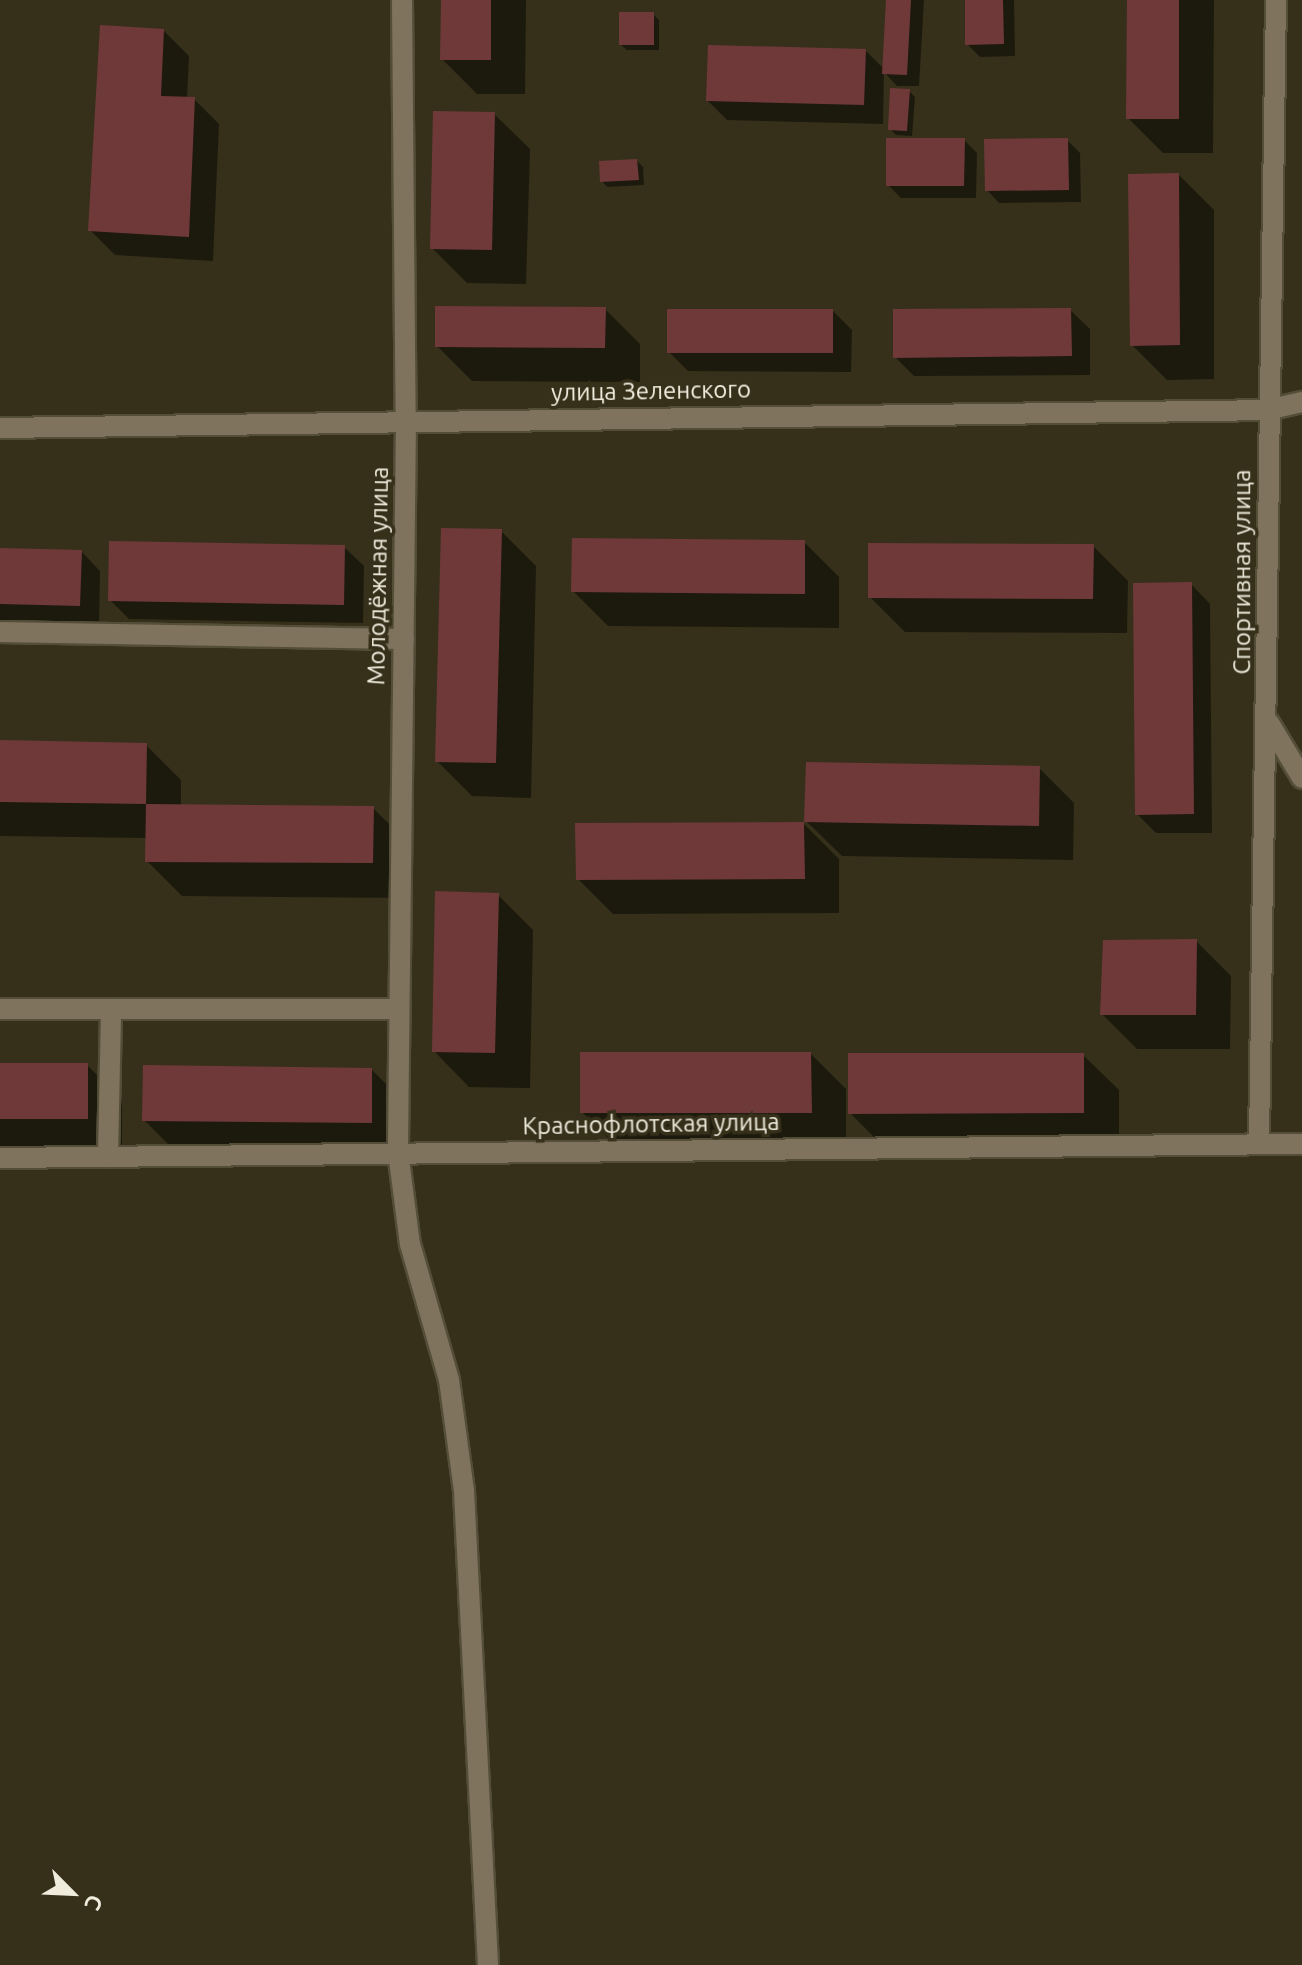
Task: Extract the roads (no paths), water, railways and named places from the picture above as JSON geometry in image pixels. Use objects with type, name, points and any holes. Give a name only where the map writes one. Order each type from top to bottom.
[{"type":"street","name":"Молодёжная улица","points":[[402,0],[406,419],[398,1152],[410,1244],[449,1380],[464,1491],[488,1965]]},
{"type":"street","name":"Спортивная улица","points":[[1259,1143],[1269,722],[1267,410],[1276,0]]},
{"type":"street","name":"улица Зеленского","points":[[0,428],[406,419],[1267,410],[1302,402]]},
{"type":"street","points":[[0,632],[404,639]]},
{"type":"street","points":[[1269,722],[1302,778]]},
{"type":"street","points":[[0,1009],[399,1009]]},
{"type":"street","points":[[108,1157],[111,1009]]},
{"type":"street","name":"Краснофлотская улица","points":[[0,1158],[1302,1144]]}]
